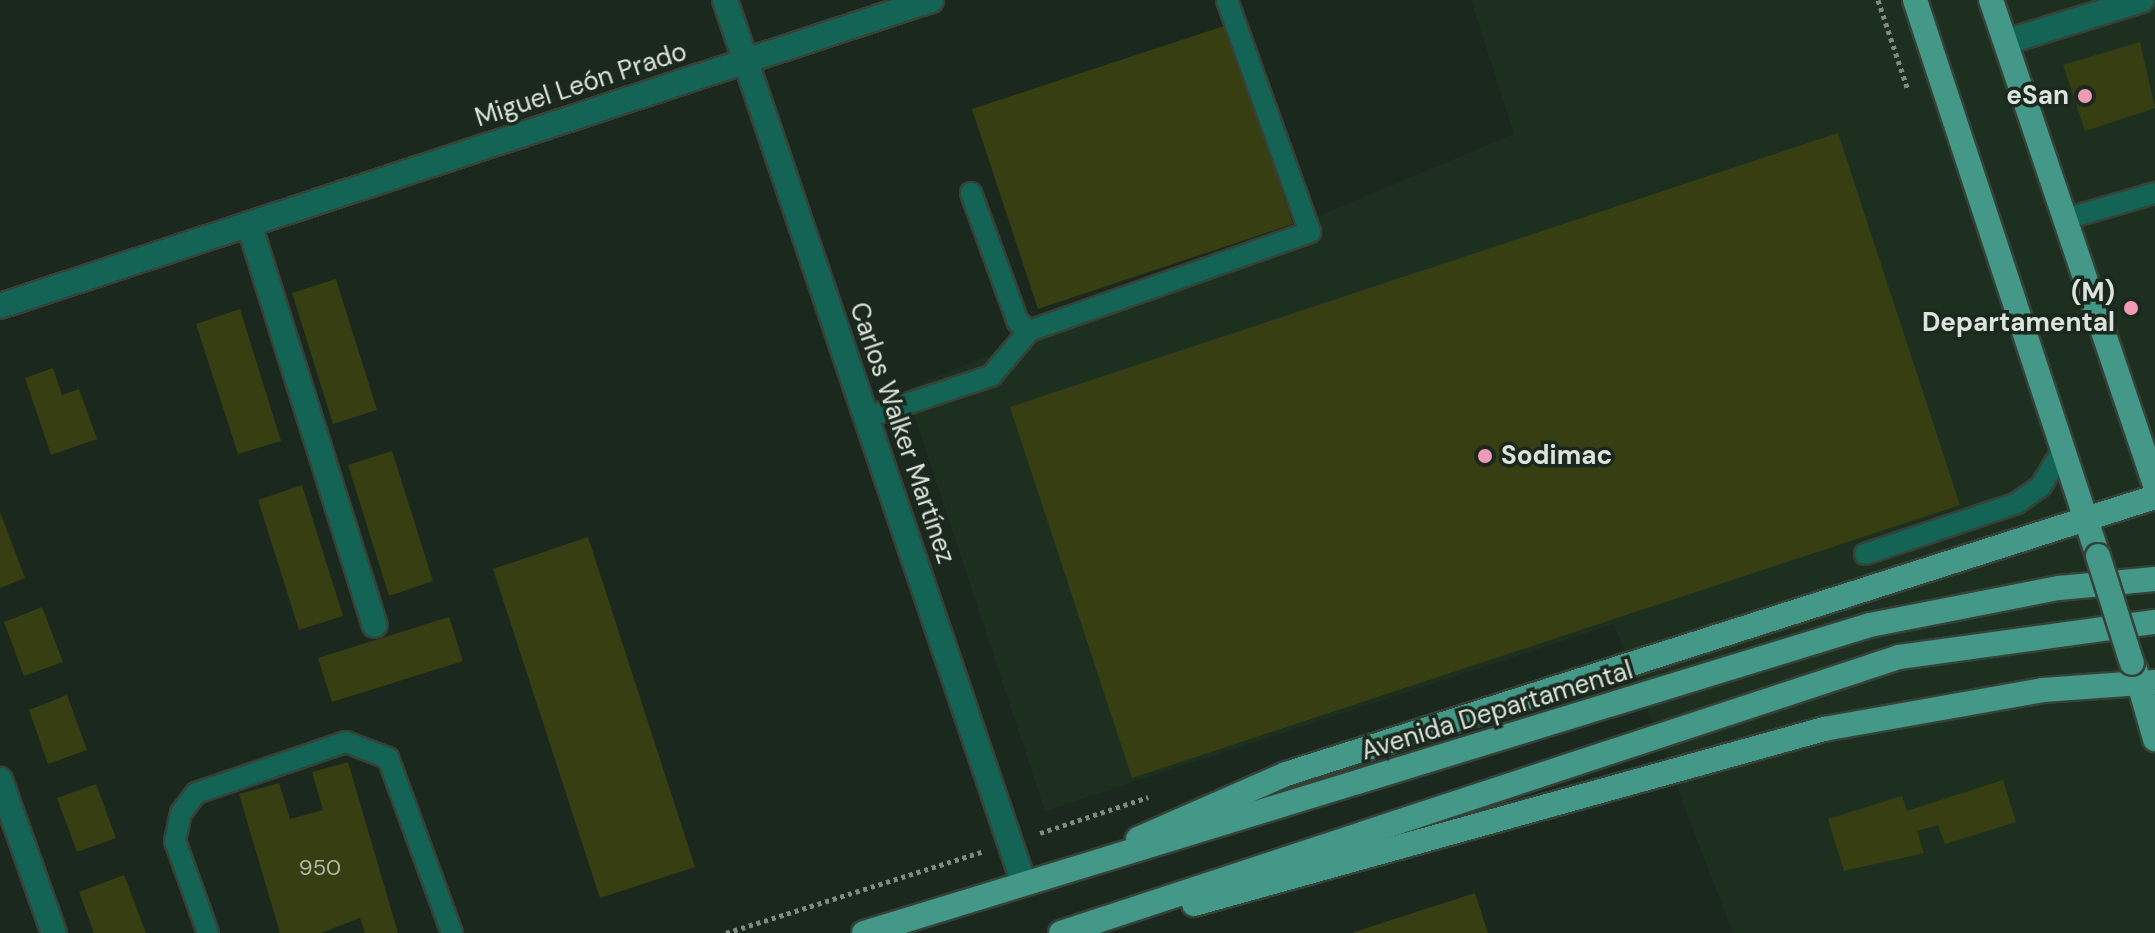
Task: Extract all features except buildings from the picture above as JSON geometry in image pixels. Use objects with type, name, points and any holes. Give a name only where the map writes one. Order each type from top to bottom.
[{"type":"main road","points":[[1915,0],[2062,451],[2143,676],[2155,739]]},
{"type":"main road","points":[[1991,0],[2155,485]]},
{"type":"main road","points":[[1086,866],[1286,774],[2086,522],[2155,497]]},
{"type":"main road","name":"Avenida Departamental","points":[[864,933],[1870,625],[2059,588],[2155,579]]},
{"type":"main road","points":[[1068,931],[1884,662],[1985,641],[2155,622]]},
{"type":"main road","points":[[1068,931],[1274,884],[1534,805],[1824,729],[2043,690],[2143,676]]},
{"type":"street","name":"Carlos Walker Martínez","points":[[725,0],[1024,884]]},
{"type":"street","name":"Miguel León Prado","points":[[0,306],[931,0]]},
{"type":"street","points":[[2006,42],[2142,0]]},
{"type":"street","points":[[249,224],[375,625]]},
{"type":"street","points":[[0,780],[54,933]]},
{"type":"lane","points":[[867,417],[991,376],[1029,331],[1310,232],[1227,0]]},
{"type":"lane","points":[[971,193],[1018,322],[1029,331]]},
{"type":"lane","points":[[2065,219],[2155,193]]},
{"type":"lane","points":[[1865,554],[2017,503],[2041,486],[2062,451]]},
{"type":"lane","points":[[208,933],[175,841],[181,813],[196,793],[346,742],[388,758],[452,933]]},
{"type":"shaded area","points":[[1471,0],[2155,0],[2155,933],[1733,933],[1614,624],[1045,811],[906,390],[1514,134]]},
{"type":"place","name":"eSan","points":[[2085,96]]},
{"type":"place","name":"(M) Departamental","points":[[2131,308]]},
{"type":"place","name":"Sodimac","points":[[1485,456]]}]
